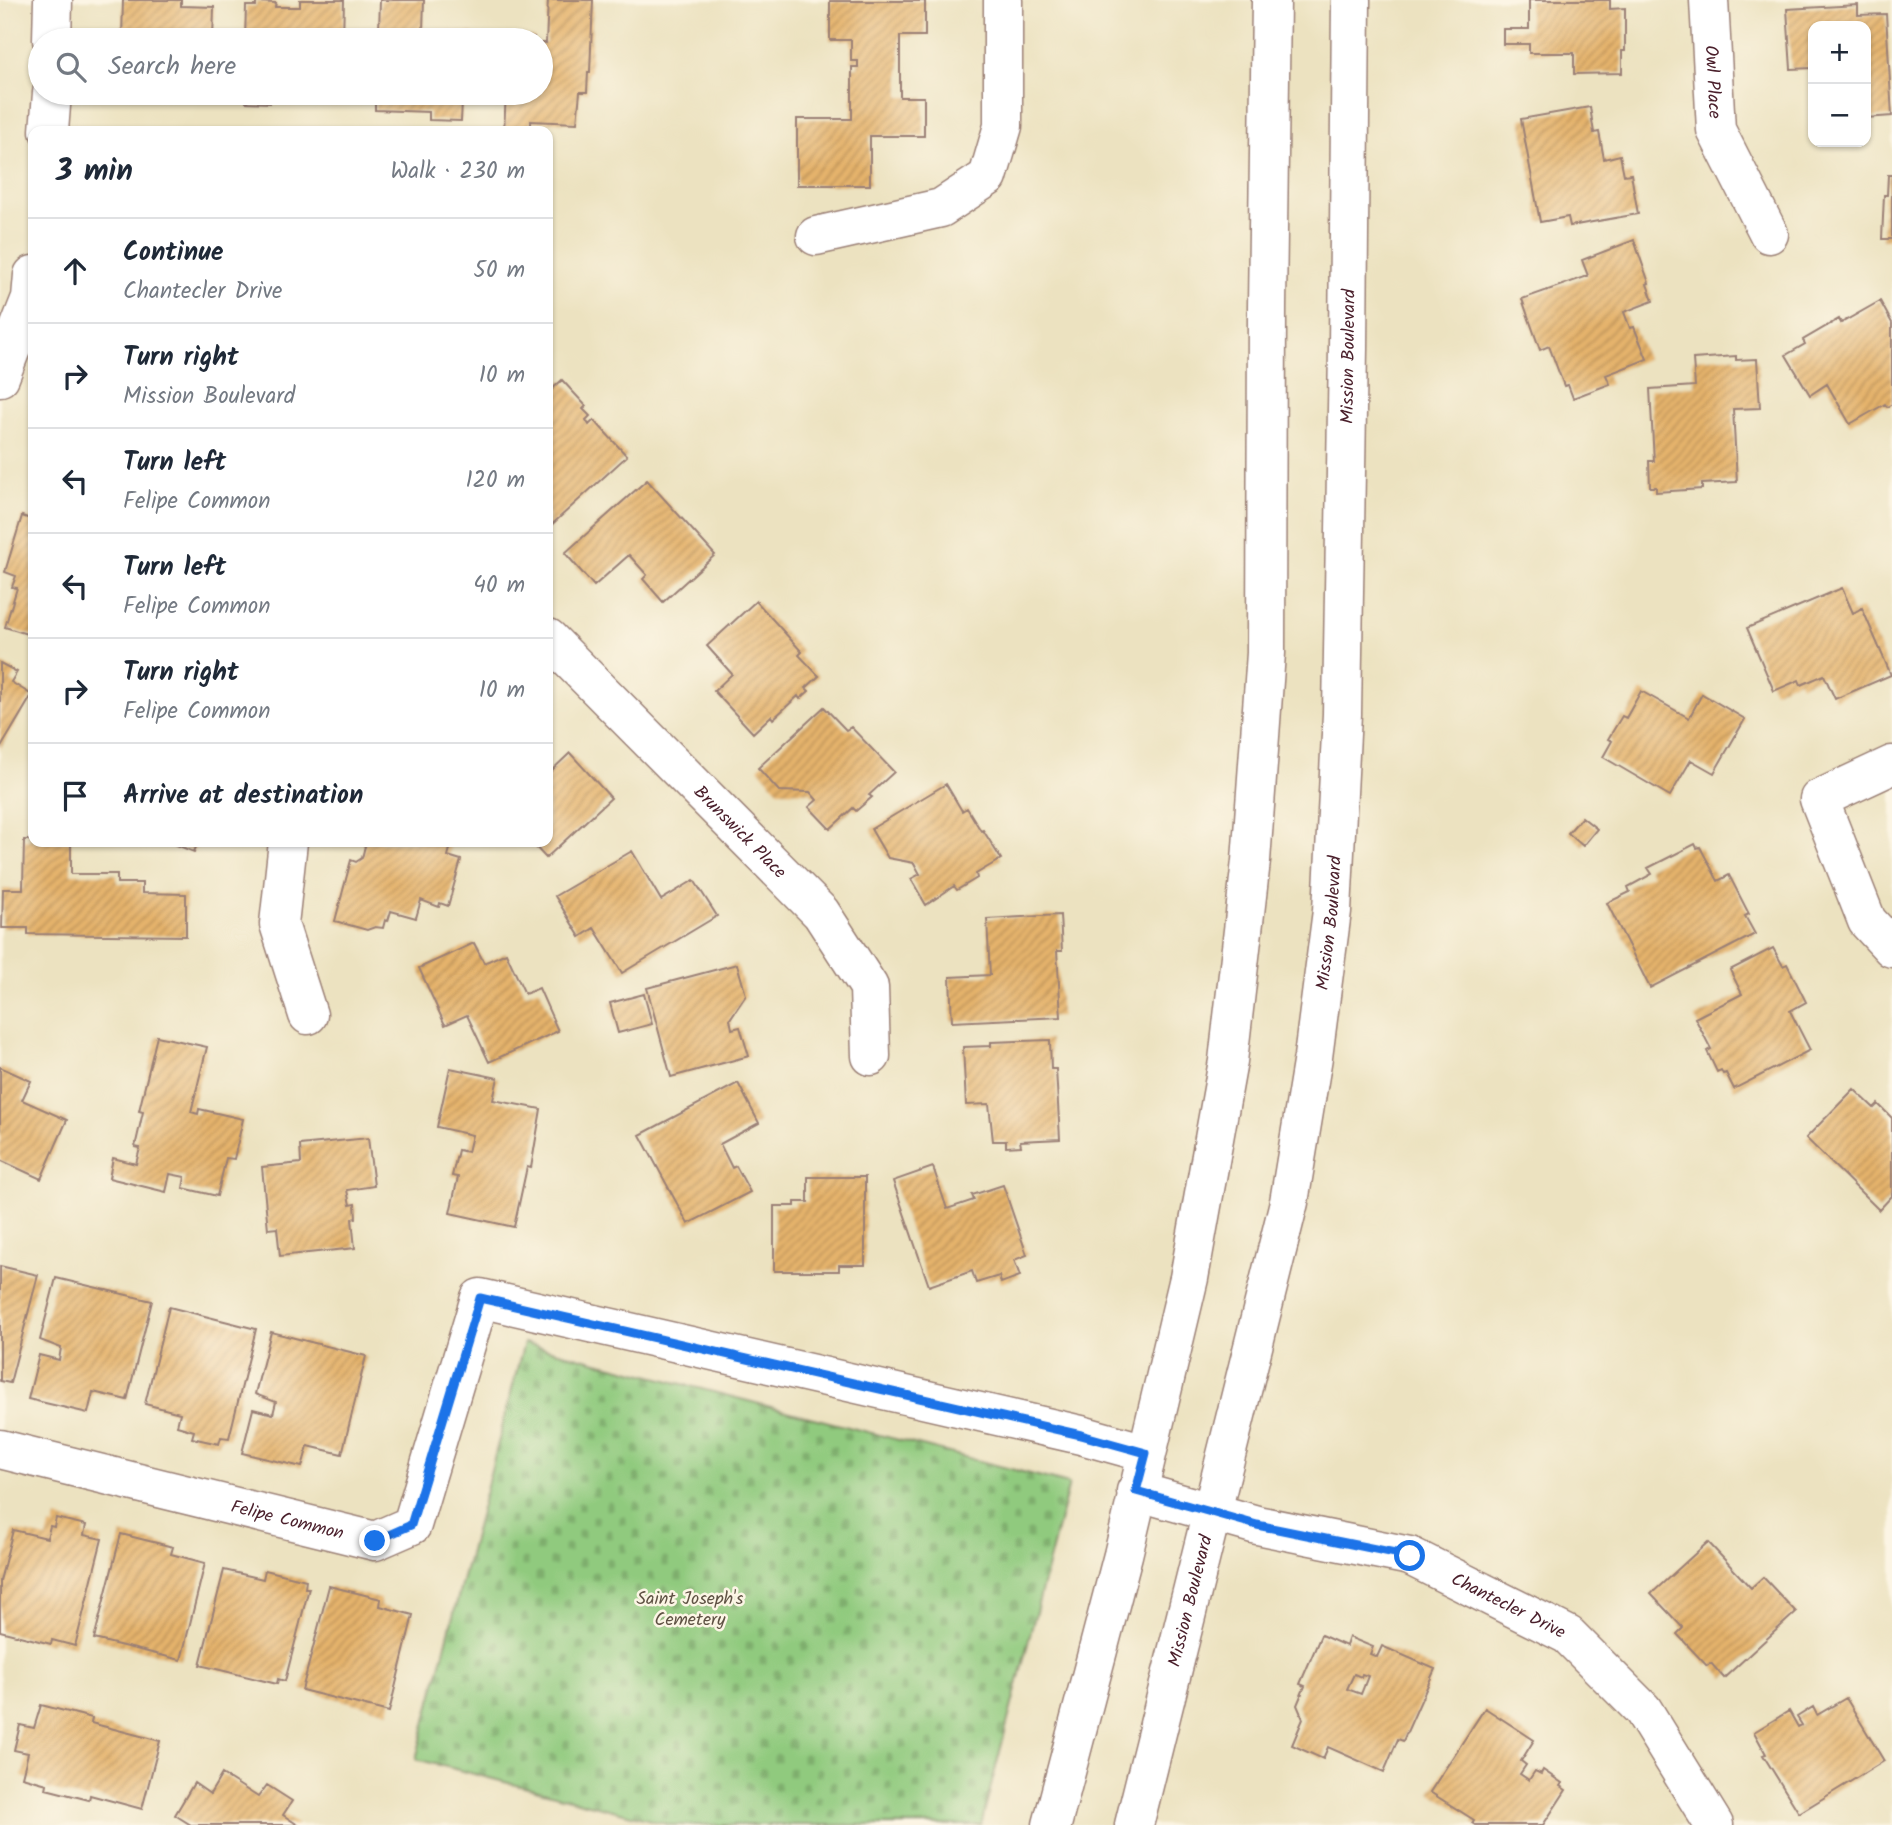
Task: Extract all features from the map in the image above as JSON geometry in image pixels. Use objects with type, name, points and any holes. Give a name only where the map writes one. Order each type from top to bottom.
[{"type":"main road","points":[[52,28],[53,0]]},
{"type":"main road","points":[[816,236],[941,208],[988,177],[1003,126],[1003,0]]},
{"type":"main road","points":[[1052,1825],[1123,1555],[1136,1491],[1189,1278],[1228,1061],[1251,861],[1266,653],[1266,307],[1271,0]]},
{"type":"main road","name":"Mission Boulevard","points":[[1134,1825],[1289,1202],[1313,1057],[1332,911],[1342,701],[1349,348],[1351,0]]},
{"type":"main road","name":"Owl Place","points":[[1709,0],[1716,130],[1769,234]]},
{"type":"main road","points":[[48,126],[50,105]]},
{"type":"main road","points":[[0,377],[28,301]]},
{"type":"main road","name":"Brunswick Place","points":[[553,643],[821,913],[869,987],[870,1056]]},
{"type":"main road","points":[[1892,765],[1819,799],[1867,921],[1892,948]]},
{"type":"main road","points":[[287,847],[279,924],[308,1015]]},
{"type":"main road","name":"Felipe Common","points":[[0,1449],[375,1541],[411,1525],[480,1298],[1068,1432],[1146,1453]]},
{"type":"main road","name":"Chantecler Drive","points":[[1136,1491],[1257,1525],[1410,1556],[1568,1635],[1643,1710],[1714,1825]]},
{"type":"green space","name":"Saint Joseph's Cemetery","points":[[524,1343],[1069,1484],[981,1825],[670,1825],[416,1759]]},
{"type":"building","points":[[123,0],[181,0],[181,6],[214,7],[213,28],[122,28]]},
{"type":"building","points":[[300,0],[344,0],[343,28],[245,28],[246,6],[256,6],[256,2],[276,3],[275,7],[300,7]]},
{"type":"building","points":[[380,0],[424,0],[423,28],[379,28]]},
{"type":"building","points":[[548,0],[593,0],[590,72],[587,92],[580,92],[577,123],[531,121],[531,126],[504,126],[505,105],[553,105],[553,28],[547,28]]},
{"type":"building","points":[[1529,0],[1610,0],[1610,9],[1625,8],[1622,73],[1574,74],[1574,53],[1529,53],[1529,44],[1503,44],[1503,29],[1529,29]]},
{"type":"building","points":[[830,1],[925,1],[925,36],[900,36],[900,97],[924,97],[924,136],[870,136],[870,185],[797,185],[797,119],[852,119],[852,67],[858,67],[858,61],[851,61],[851,40],[830,40]]},
{"type":"building","points":[[1858,5],[1858,15],[1886,14],[1892,116],[1871,118],[1871,21],[1808,21],[1808,68],[1791,69],[1787,9]]},
{"type":"building","points":[[375,105],[462,105],[461,121],[429,120],[429,112],[375,110]]},
{"type":"building","points":[[1590,107],[1594,133],[1599,132],[1604,159],[1620,155],[1624,175],[1631,174],[1638,214],[1570,226],[1568,217],[1540,222],[1521,119]]},
{"type":"building","points":[[1888,175],[1892,175],[1892,239],[1882,239],[1884,195],[1887,195]]},
{"type":"building","points":[[1634,240],[1653,301],[1624,312],[1630,328],[1634,327],[1647,359],[1606,375],[1610,384],[1573,398],[1568,385],[1564,386],[1549,346],[1540,350],[1522,299],[1588,276],[1582,260]]},
{"type":"building","points":[[1880,301],[1892,323],[1892,404],[1887,407],[1885,404],[1850,424],[1827,384],[1810,395],[1786,355],[1805,344],[1803,340],[1839,319],[1841,323]]},
{"type":"building","points":[[1736,356],[1736,360],[1757,359],[1760,408],[1733,409],[1737,482],[1702,484],[1702,489],[1656,492],[1656,487],[1650,487],[1649,461],[1654,461],[1650,389],[1695,386],[1693,359]]},
{"type":"building","points":[[562,380],[586,406],[583,409],[590,416],[586,420],[589,425],[594,420],[627,456],[553,523],[553,388]]},
{"type":"building","points":[[647,480],[715,555],[663,602],[643,579],[647,575],[629,555],[594,586],[565,553]]},
{"type":"building","points":[[22,516],[28,518],[28,634],[5,627],[17,588],[12,587],[16,576],[5,572]]},
{"type":"building","points":[[1842,588],[1853,613],[1862,608],[1891,675],[1835,699],[1824,675],[1801,685],[1799,680],[1774,691],[1747,628]]},
{"type":"building","points":[[756,601],[802,652],[799,655],[819,676],[806,688],[809,691],[800,699],[798,696],[753,733],[714,691],[732,674],[707,646]]},
{"type":"building","points":[[0,663],[17,672],[11,682],[28,693],[28,702],[0,749]]},
{"type":"building","points":[[1641,691],[1689,718],[1702,694],[1745,719],[1714,773],[1691,760],[1670,796],[1603,757],[1612,741],[1608,739],[1622,716],[1626,718]]},
{"type":"building","points":[[824,707],[846,730],[851,727],[894,772],[869,795],[872,797],[856,811],[853,808],[830,829],[809,807],[817,800],[810,792],[779,791],[758,768]]},
{"type":"building","points":[[570,753],[611,798],[546,858],[536,847],[553,847],[553,769]]},
{"type":"building","points":[[946,784],[962,811],[967,808],[1001,859],[976,874],[977,878],[957,890],[954,886],[926,905],[911,879],[920,874],[914,863],[888,858],[871,829]]},
{"type":"building","points":[[1582,817],[1597,829],[1583,846],[1568,833]]},
{"type":"building","points":[[24,840],[28,840],[28,847],[71,847],[71,874],[117,874],[117,883],[142,883],[142,893],[186,894],[186,936],[28,934],[28,928],[2,928],[3,889],[23,889]]},
{"type":"building","points":[[1695,844],[1697,848],[1700,847],[1718,881],[1729,875],[1749,914],[1745,916],[1755,934],[1650,988],[1607,903],[1630,892],[1628,887],[1652,874],[1648,868]]},
{"type":"building","points":[[182,847],[196,847],[194,852]]},
{"type":"building","points":[[365,847],[449,847],[448,856],[461,860],[448,906],[440,903],[439,907],[421,900],[416,918],[391,911],[383,928],[367,930],[335,921],[351,860],[356,862],[362,858]]},
{"type":"building","points":[[632,851],[661,900],[694,880],[717,916],[622,973],[594,928],[580,937],[555,896]]},
{"type":"building","points":[[1060,915],[1062,951],[1057,951],[1061,1017],[952,1022],[950,977],[990,975],[987,919]]},
{"type":"building","points":[[474,943],[484,963],[506,953],[525,994],[539,988],[558,1031],[489,1062],[467,1015],[445,1025],[419,968]]},
{"type":"building","points":[[1773,948],[1783,966],[1787,964],[1806,1002],[1790,1011],[1810,1050],[1734,1089],[1726,1073],[1723,1074],[1721,1070],[1717,1072],[1707,1051],[1711,1049],[1695,1018],[1742,994],[1730,970]]},
{"type":"building","points":[[737,964],[746,995],[730,1019],[732,1029],[740,1027],[749,1056],[671,1077],[647,988]]},
{"type":"building","points":[[644,994],[652,1024],[618,1033],[610,1003]]},
{"type":"building","points":[[157,1036],[207,1047],[191,1112],[198,1114],[199,1109],[243,1119],[234,1159],[226,1158],[217,1196],[183,1188],[185,1177],[170,1174],[166,1192],[109,1178],[113,1158],[136,1164],[140,1148],[135,1147],[143,1112],[139,1111]]},
{"type":"building","points":[[1050,1040],[1051,1069],[1056,1069],[1060,1139],[1020,1141],[1021,1146],[1006,1147],[1006,1141],[993,1141],[989,1104],[966,1105],[963,1047],[991,1046],[991,1042]]},
{"type":"building","points":[[0,1067],[31,1081],[22,1100],[67,1120],[41,1179],[0,1160]]},
{"type":"building","points":[[450,1068],[498,1078],[493,1100],[541,1109],[531,1168],[527,1167],[514,1227],[450,1213],[458,1177],[452,1176],[458,1150],[468,1152],[472,1135],[437,1127]]},
{"type":"building","points":[[738,1083],[759,1123],[720,1144],[732,1168],[736,1166],[750,1192],[688,1224],[640,1135]]},
{"type":"building","points":[[1854,1089],[1874,1108],[1878,1104],[1892,1118],[1892,1196],[1879,1210],[1806,1138]]},
{"type":"building","points":[[368,1138],[374,1186],[347,1190],[350,1205],[355,1204],[356,1218],[352,1219],[355,1248],[280,1256],[277,1228],[268,1229],[262,1167],[301,1163],[300,1145]]},
{"type":"building","points":[[933,1167],[947,1209],[974,1200],[972,1195],[1003,1185],[1027,1255],[1014,1260],[1020,1276],[1001,1283],[999,1276],[976,1283],[972,1271],[929,1286],[893,1181]]},
{"type":"building","points":[[808,1177],[865,1177],[865,1265],[839,1265],[839,1271],[774,1271],[774,1206],[795,1206],[795,1202],[808,1202]]},
{"type":"building","points":[[0,1266],[38,1275],[10,1383],[0,1381]]},
{"type":"building","points":[[56,1278],[152,1301],[127,1400],[93,1392],[88,1413],[28,1399],[39,1355],[59,1360],[61,1348],[40,1340]]},
{"type":"building","points":[[169,1307],[256,1329],[229,1438],[221,1437],[219,1444],[192,1438],[194,1431],[177,1426],[180,1413],[145,1404]]},
{"type":"building","points":[[271,1332],[366,1356],[342,1454],[308,1446],[302,1467],[242,1453],[253,1409],[273,1414],[276,1402],[255,1394]]},
{"type":"building","points":[[56,1518],[86,1525],[84,1535],[102,1539],[75,1646],[52,1640],[51,1644],[0,1631],[0,1581],[13,1530],[47,1538],[50,1526],[54,1527]]},
{"type":"building","points":[[121,1534],[173,1547],[171,1554],[205,1563],[181,1660],[94,1639]]},
{"type":"building","points":[[1708,1542],[1751,1588],[1763,1577],[1796,1612],[1724,1678],[1711,1663],[1707,1666],[1677,1634],[1683,1628],[1651,1594]]},
{"type":"building","points":[[224,1570],[263,1579],[265,1570],[306,1580],[305,1588],[309,1588],[285,1681],[278,1679],[277,1684],[200,1665]]},
{"type":"building","points":[[329,1586],[381,1599],[380,1606],[413,1615],[389,1712],[302,1690]]},
{"type":"building","points":[[1321,1635],[1346,1646],[1349,1637],[1373,1647],[1370,1654],[1377,1657],[1382,1646],[1435,1669],[1403,1741],[1398,1739],[1384,1772],[1328,1747],[1323,1759],[1292,1745],[1303,1719],[1297,1705],[1305,1686],[1300,1684]],"holes":[[[1354,1674],[1361,1677],[1362,1674],[1368,1676],[1361,1694],[1347,1689]]]},
{"type":"building","points":[[1846,1698],[1884,1761],[1799,1813],[1763,1755],[1766,1754],[1754,1732],[1789,1711],[1798,1727],[1802,1725],[1797,1717],[1813,1707],[1817,1715]]},
{"type":"building","points":[[41,1705],[92,1718],[91,1723],[160,1741],[142,1809],[90,1795],[89,1800],[46,1789],[47,1784],[22,1777],[28,1753],[14,1750],[20,1725],[34,1728]]},
{"type":"building","points":[[1485,1708],[1534,1740],[1521,1761],[1526,1765],[1520,1774],[1529,1780],[1535,1771],[1541,1774],[1543,1770],[1562,1783],[1560,1786],[1566,1790],[1543,1825],[1475,1825],[1472,1823],[1474,1820],[1430,1792]]},
{"type":"building","points":[[222,1774],[258,1797],[267,1785],[292,1801],[283,1815],[298,1825],[191,1825],[175,1815],[194,1783],[210,1794]]},
{"type":"route","points":[[375,1541],[411,1525],[480,1298],[1081,1435],[1146,1453],[1136,1491],[1257,1525],[1410,1556]]}]
